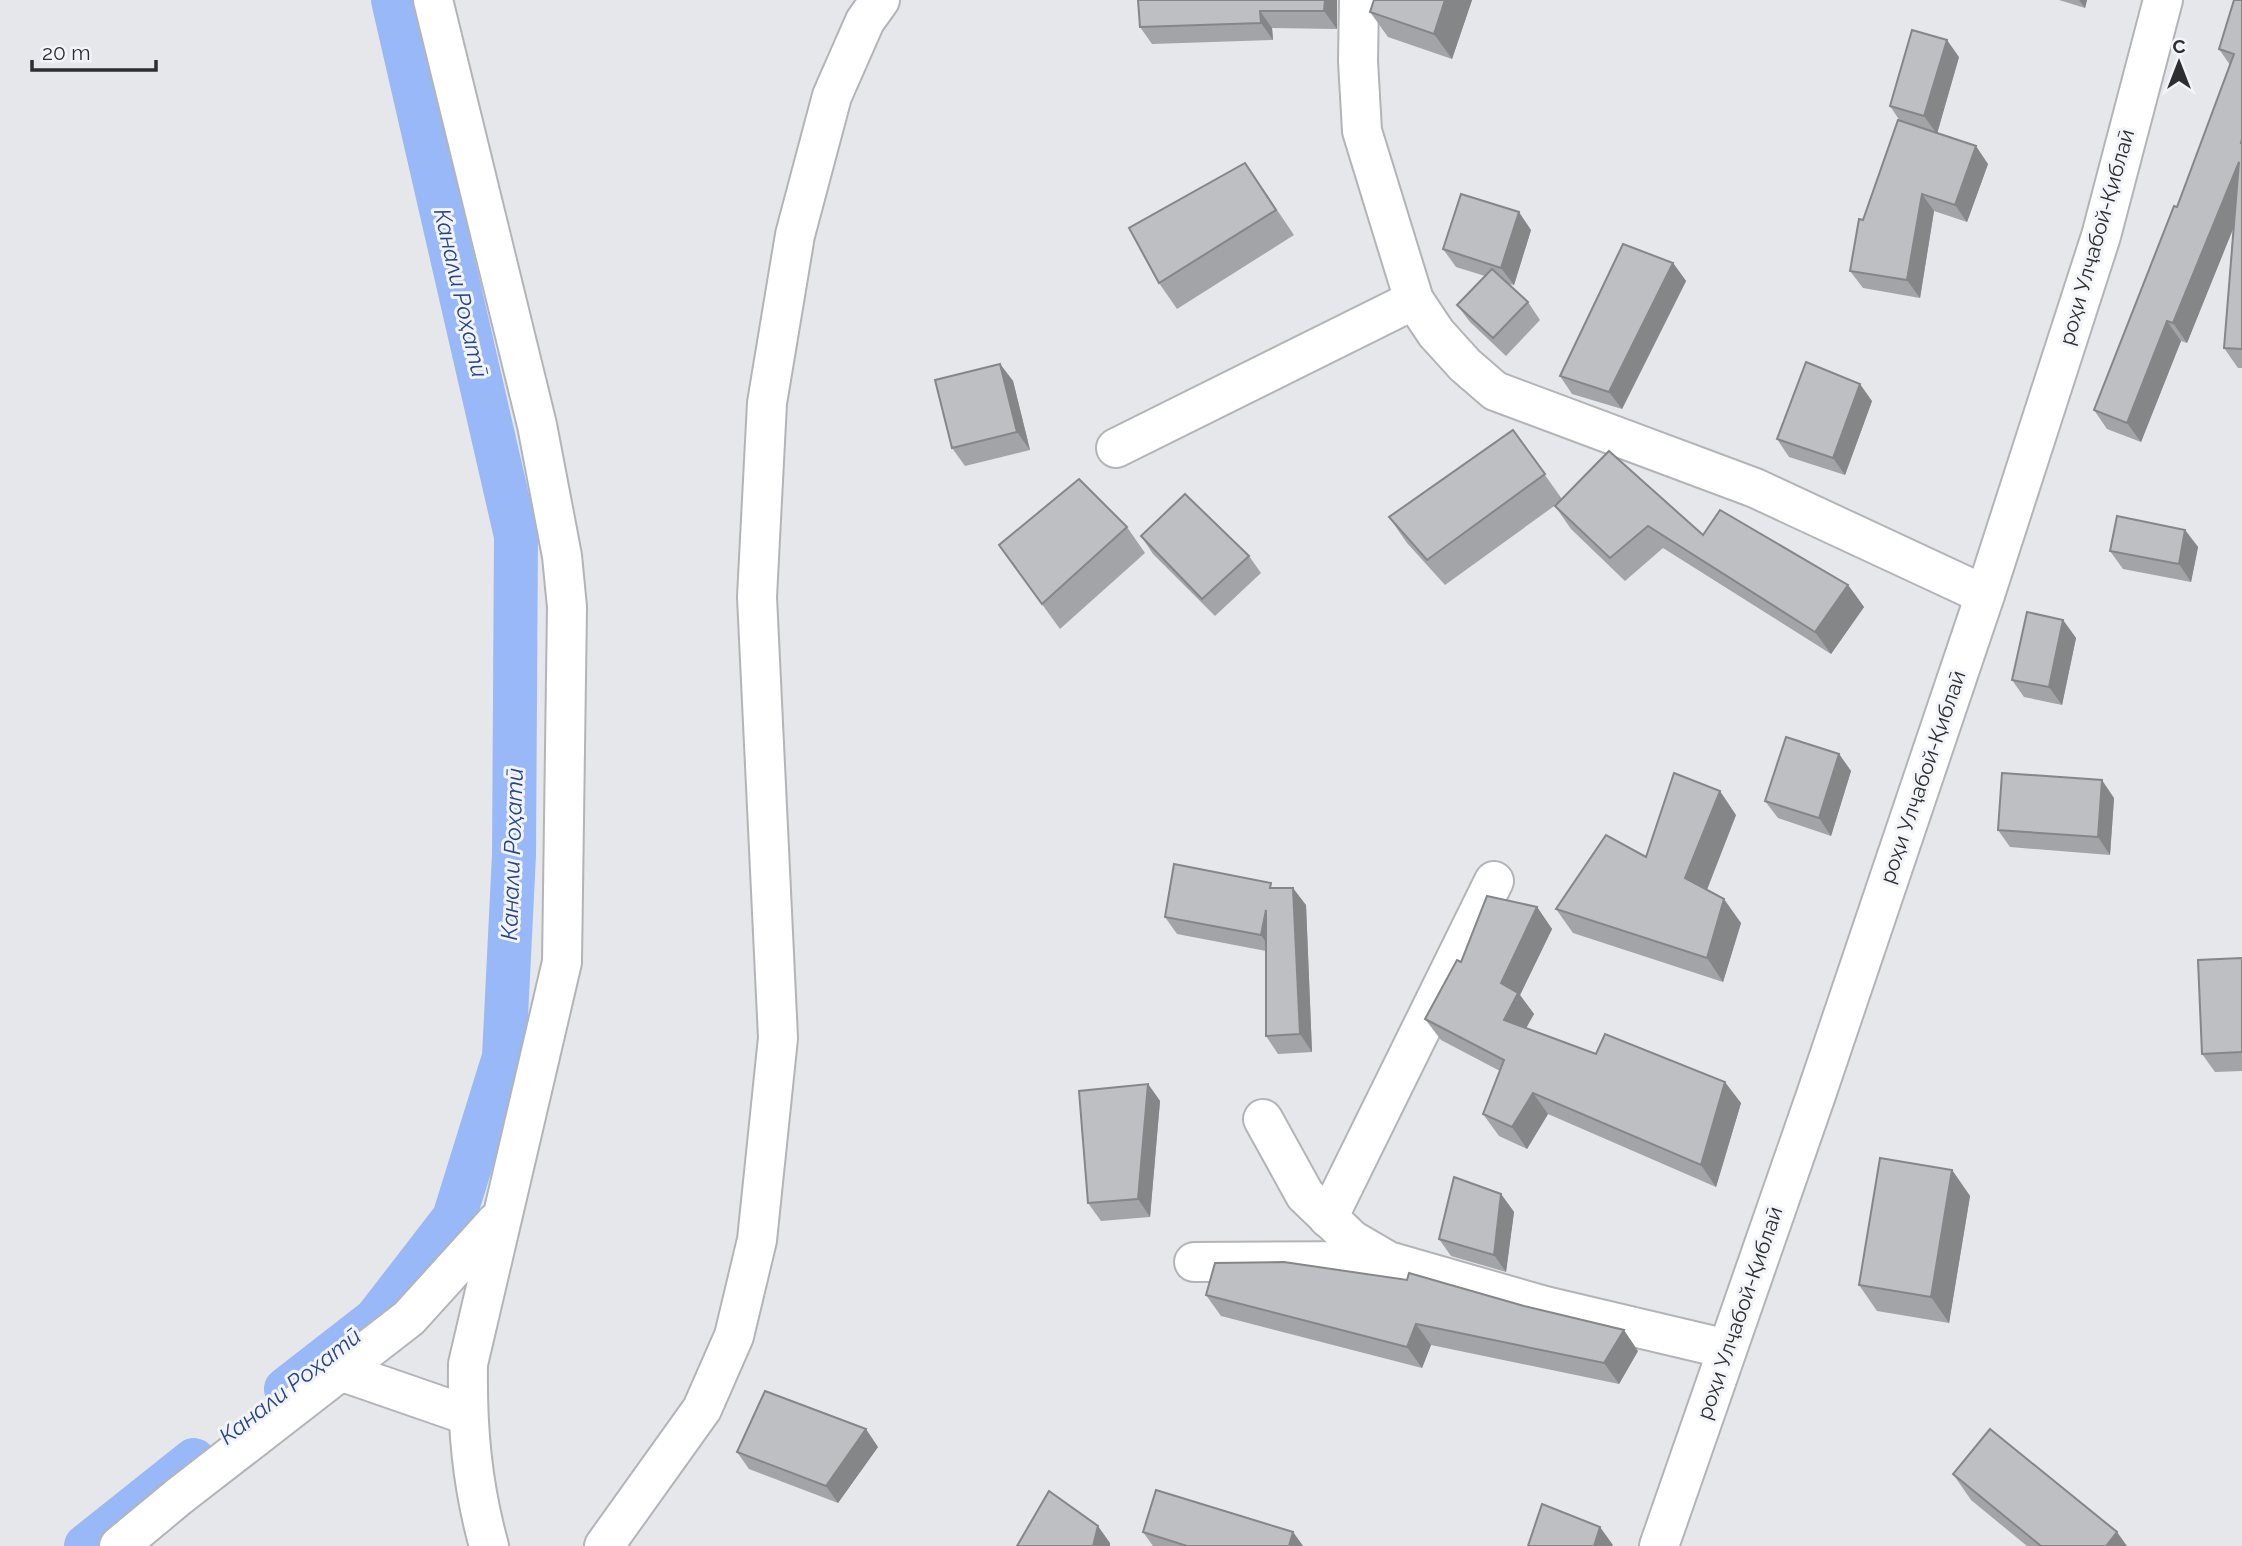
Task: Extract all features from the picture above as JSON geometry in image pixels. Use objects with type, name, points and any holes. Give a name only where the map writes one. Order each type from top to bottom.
[{"type":"street","points":[[433,0],[537,425],[562,556],[567,607],[562,962],[468,1364],[467,1415],[476,1499],[489,1546]]},
{"type":"street","points":[[604,1546],[702,1409],[734,1336],[757,1240],[778,1038],[757,597],[767,403],[795,235],[832,96],[865,21],[880,0]]},
{"type":"street","points":[[1359,0],[1358,61],[1362,131],[1414,300],[1436,333],[1465,365],[1495,391],[1755,488],[1985,595]]},
{"type":"street","name":"роҳи Улҷабой-Қиблаӣ","points":[[1659,1546],[1985,595],[2101,236],[2163,0]]},
{"type":"street","points":[[1116,449],[1414,300]]},
{"type":"street","points":[[1328,1219],[1494,881]]},
{"type":"street","points":[[1263,1119],[1304,1195],[1352,1240],[1388,1261],[1545,1306],[1727,1349]]},
{"type":"street","points":[[119,1546],[409,1318],[502,1216]]},
{"type":"street","points":[[1194,1262],[1388,1261]]},
{"type":"street","points":[[341,1371],[467,1415]]},
{"type":"building","points":[[1138,0],[1325,0],[1324,11],[1260,11],[1261,23],[1140,27]]},
{"type":"building","points":[[1374,0],[1445,0],[1434,34],[1370,12]]},
{"type":"building","points":[[2234,0],[2242,0],[2242,349],[2224,348],[2239,162],[2173,323],[2167,321],[2127,423],[2094,410],[2174,206],[2177,207],[2234,54],[2219,49]]},
{"type":"building","points":[[1912,30],[1947,40],[1924,116],[1890,106]]},
{"type":"building","points":[[1898,120],[1976,146],[1955,205],[1922,194],[1907,280],[1850,271],[1859,219],[1863,220]]},
{"type":"building","points":[[1245,163],[1276,210],[1159,283],[1129,228]]},
{"type":"building","points":[[1461,194],[1519,212],[1501,268],[1443,249]]},
{"type":"building","points":[[1623,244],[1673,263],[1609,392],[1560,376]]},
{"type":"building","points":[[1492,269],[1528,302],[1493,338],[1457,305]]},
{"type":"building","points":[[1806,362],[1860,384],[1833,458],[1777,439]]},
{"type":"building","points":[[1000,364],[1017,432],[952,448],[935,380]]},
{"type":"building","points":[[1513,430],[1545,474],[1427,560],[1389,517]]},
{"type":"building","points":[[1609,451],[1703,535],[1720,510],[1848,585],[1815,632],[1648,526],[1610,558],[1555,506]]},
{"type":"building","points":[[1079,479],[1127,527],[1042,604],[999,545]]},
{"type":"building","points":[[1185,494],[1249,556],[1202,599],[1141,536]]},
{"type":"building","points":[[2117,516],[2185,530],[2179,564],[2110,551]]},
{"type":"building","points":[[2027,612],[2063,620],[2049,687],[2012,680]]},
{"type":"building","points":[[1786,737],[1839,754],[1819,818],[1765,801]]},
{"type":"building","points":[[1674,773],[1720,791],[1685,878],[1724,899],[1707,958],[1556,909],[1606,835],[1646,857]]},
{"type":"building","points":[[2002,773],[2102,780],[2098,837],[1998,830]]},
{"type":"building","points":[[1174,864],[1271,883],[1270,888],[1293,888],[1300,1034],[1266,1036],[1266,910],[1261,935],[1165,917]]},
{"type":"building","points":[[1487,896],[1537,907],[1501,983],[1518,993],[1504,1020],[1596,1054],[1605,1034],[1725,1082],[1701,1165],[1533,1093],[1512,1127],[1483,1114],[1504,1060],[1425,1019],[1457,960],[1461,962]]},
{"type":"building","points":[[2242,958],[2242,1052],[2202,1054],[2198,960]]},
{"type":"building","points":[[1148,1084],[1138,1199],[1088,1203],[1079,1091]]},
{"type":"building","points":[[1880,1158],[1952,1170],[1931,1297],[1859,1285]]},
{"type":"building","points":[[1454,1177],[1501,1194],[1494,1255],[1439,1239]]},
{"type":"building","points":[[1284,1262],[1407,1280],[1409,1273],[1524,1306],[1624,1330],[1604,1363],[1416,1324],[1407,1347],[1206,1295],[1215,1263]]},
{"type":"building","points":[[765,1391],[866,1429],[826,1486],[737,1452]]},
{"type":"building","points":[[1990,1429],[2117,1532],[2106,1546],[2041,1546],[1953,1474]]},
{"type":"building","points":[[1156,1490],[1293,1532],[1289,1546],[1187,1546],[1143,1532]]},
{"type":"building","points":[[1049,1491],[1098,1526],[1093,1546],[1017,1546]]},
{"type":"building","points":[[1542,1504],[1600,1527],[1594,1546],[1528,1546]]},
{"type":"waterway","name":"Канали Роҳатӣ","points":[[286,1389],[376,1319],[454,1218],[504,1057],[514,855],[516,536],[393,0]]},
{"type":"waterway","name":"Канали Роҳатӣ","points":[[86,1546],[194,1460]]}]
